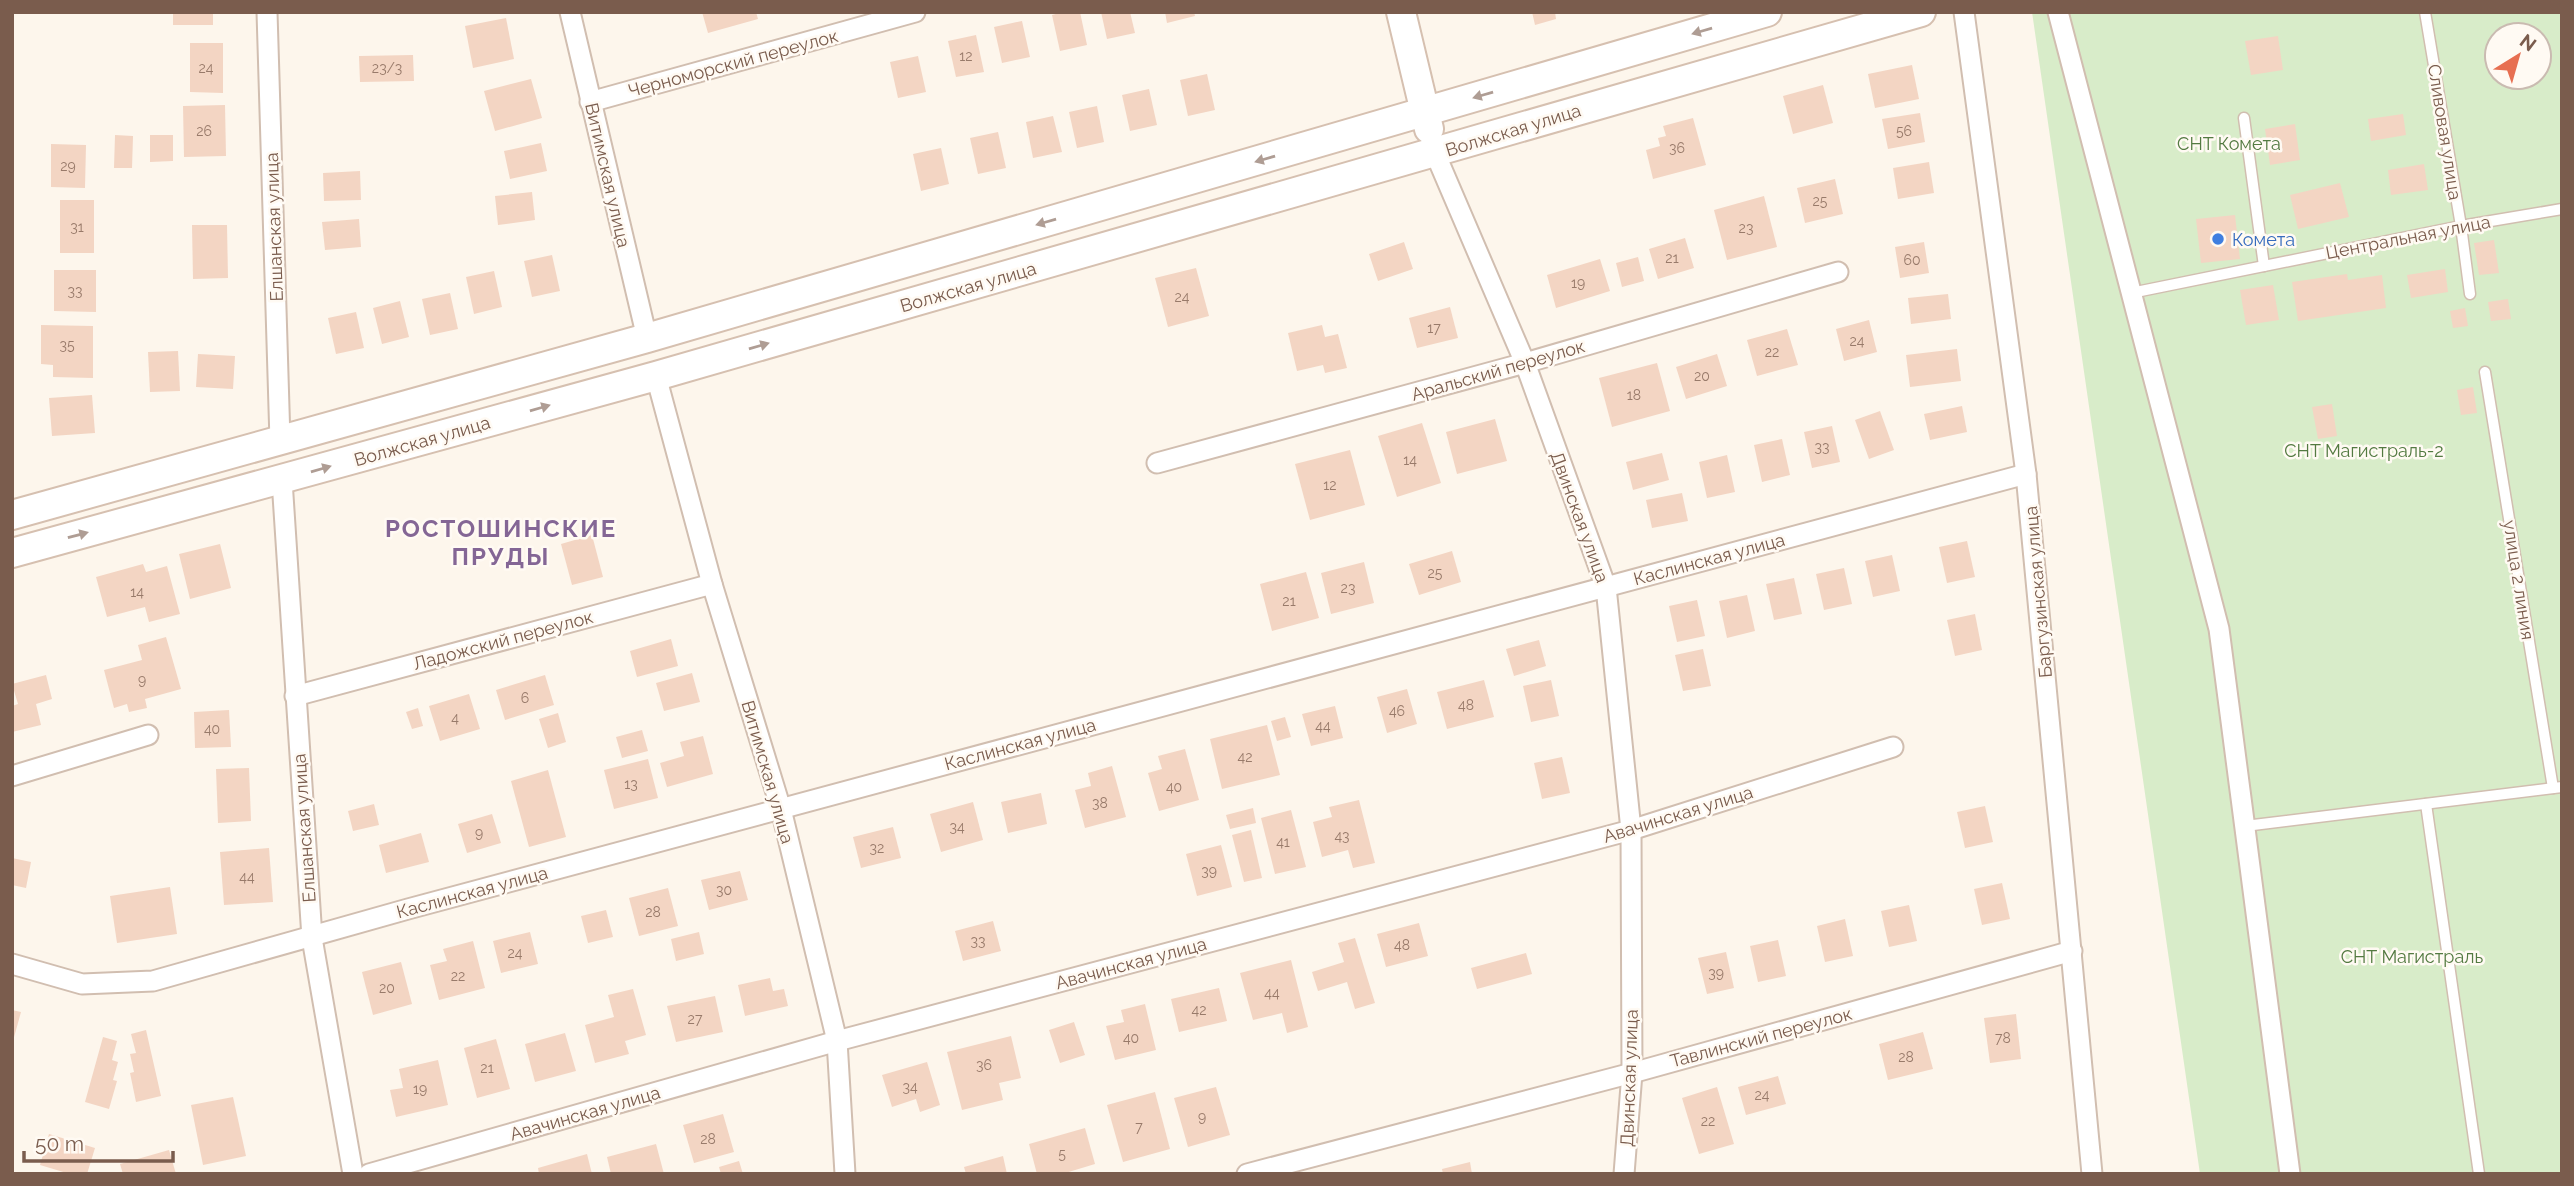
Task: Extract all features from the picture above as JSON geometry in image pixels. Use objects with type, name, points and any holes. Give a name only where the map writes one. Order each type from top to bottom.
[{"type":"street","name":"Елшанская улица","points":[[267,12],[281,441]]},
{"type":"street","name":"Витимская улица","points":[[570,12],[647,338]]},
{"type":"street","name":"Черноморский переулок","points":[[590,102],[915,12]]},
{"type":"street","name":"Двинская улица","points":[[1401,12],[1435,153],[1525,363],[1606,587],[1631,830],[1632,1073],[1624,1174]]},
{"type":"street","points":[[12,515],[647,338],[1767,12]]},
{"type":"street","name":"Волжская улица","points":[[12,553],[656,376],[1921,12]]},
{"type":"street","name":"Баргузинская улица","points":[[1964,12],[2026,474],[2092,1174]]},
{"type":"street","points":[[2058,12],[2219,629],[2290,1174]]},
{"type":"street","name":"Аральский переулок","points":[[1157,463],[1525,363],[1838,272]]},
{"type":"street","name":"Витимская улица","points":[[656,376],[712,584],[781,809],[837,1041],[845,1174]]},
{"type":"street","name":"Каслинская улица","points":[[12,964],[82,984],[153,981],[408,909],[2026,474]]},
{"type":"street","name":"Елшанская улица","points":[[282,480],[312,938],[353,1174]]},
{"type":"street","name":"Ладожский переулок","points":[[295,696],[712,584]]},
{"type":"street","points":[[12,776],[148,735]]},
{"type":"street","name":"Авачинская улица","points":[[369,1174],[837,1041],[1631,830],[1892,747]]},
{"type":"street","name":"Тавлинский переулок","points":[[1247,1174],[1632,1073],[2072,951]]},
{"type":"lane","name":"Сливовая улица","points":[[2425,12],[2470,294]]},
{"type":"lane","points":[[2244,118],[2264,266]]},
{"type":"lane","name":"Центральная улица","points":[[2130,293],[2562,208]]},
{"type":"lane","name":"улица 2 линия","points":[[2485,372],[2558,788]]},
{"type":"lane","points":[[2245,826],[2558,788]]},
{"type":"lane","points":[[2426,804],[2479,1174]]},
{"type":"green space","points":[[2032,12],[2562,12],[2562,1174],[2200,1174]]},
{"type":"building","points":[[173,12],[213,12],[213,25],[173,25]]},
{"type":"building","points":[[702,12],[756,12],[758,19],[708,33]]},
{"type":"building","points":[[1080,12],[1087,45],[1060,51],[1052,15]]},
{"type":"building","points":[[1101,12],[1130,12],[1135,33],[1107,39]]},
{"type":"building","points":[[1165,12],[1194,12],[1195,16],[1167,23]]},
{"type":"building","points":[[1532,12],[1555,12],[1556,19],[1535,25]]},
{"type":"building","points":[[506,18],[514,59],[473,68],[465,26]]},
{"type":"building","points":[[1022,21],[1030,57],[1002,63],[994,27]]},
{"type":"building","points":[[976,35],[984,72],[956,77],[948,41]]},
{"type":"building","points":[[2278,36],[2283,70],[2251,75],[2245,41]]},
{"type":"building","points":[[190,43],[223,43],[223,93],[190,92]]},
{"type":"building","points":[[413,55],[414,81],[360,82],[359,56]]},
{"type":"building","points":[[918,56],[926,92],[898,98],[890,62]]},
{"type":"building","points":[[1912,65],[1919,99],[1875,108],[1868,74]]},
{"type":"building","points":[[1207,74],[1215,110],[1188,116],[1180,80]]},
{"type":"building","points":[[531,79],[542,118],[495,131],[484,91]]},
{"type":"building","points":[[1823,85],[1833,123],[1793,134],[1783,96]]},
{"type":"building","points":[[1149,89],[1157,125],[1130,131],[1122,95]]},
{"type":"building","points":[[225,105],[226,156],[184,157],[183,106]]},
{"type":"building","points":[[1097,106],[1104,142],[1077,148],[1069,112]]},
{"type":"building","points":[[1920,113],[1925,142],[1888,149],[1882,119]]},
{"type":"building","points":[[2403,114],[2406,135],[2371,141],[2368,119]]},
{"type":"building","points":[[1053,116],[1062,152],[1033,158],[1026,122]]},
{"type":"building","points":[[1693,118],[1706,165],[1653,179],[1646,150],[1660,146],[1658,138],[1666,136],[1663,126]]},
{"type":"building","points":[[2295,124],[2300,160],[2270,165],[2265,129]]},
{"type":"building","points":[[998,132],[1006,168],[978,174],[970,138]]},
{"type":"building","points":[[115,135],[133,136],[132,168],[114,168]]},
{"type":"building","points":[[150,135],[173,135],[173,161],[150,162]]},
{"type":"building","points":[[541,143],[547,171],[510,179],[504,151]]},
{"type":"building","points":[[51,144],[86,145],[85,188],[51,187]]},
{"type":"building","points":[[941,148],[949,184],[921,191],[913,154]]},
{"type":"building","points":[[1929,162],[1934,193],[1898,199],[1893,168]]},
{"type":"building","points":[[2424,164],[2428,190],[2391,195],[2388,170]]},
{"type":"building","points":[[360,171],[361,200],[324,201],[323,173]]},
{"type":"building","points":[[1835,179],[1843,214],[1805,223],[1797,188]]},
{"type":"building","points":[[2340,183],[2349,217],[2298,229],[2290,195]]},
{"type":"building","points":[[532,192],[535,220],[498,225],[495,196]]},
{"type":"building","points":[[1764,196],[1777,247],[1727,260],[1714,210]]},
{"type":"building","points":[[60,200],[94,200],[94,253],[60,253]]},
{"type":"building","name":"Комета","points":[[2235,215],[2240,259],[2201,263],[2196,219]]},
{"type":"building","points":[[359,219],[361,247],[325,250],[322,222]]},
{"type":"building","points":[[192,225],[227,225],[228,278],[193,279]]},
{"type":"building","points":[[1685,238],[1694,268],[1658,279],[1649,249]]},
{"type":"building","points":[[2494,240],[2499,273],[2479,275],[2474,243]]},
{"type":"building","points":[[1404,242],[1413,269],[1378,281],[1369,254]]},
{"type":"building","points":[[1924,242],[1929,273],[1900,278],[1895,247]]},
{"type":"building","points":[[552,255],[560,291],[532,297],[524,261]]},
{"type":"building","points":[[1638,257],[1644,281],[1622,287],[1616,263]]},
{"type":"building","points":[[1600,259],[1610,291],[1556,308],[1547,275]]},
{"type":"building","points":[[1196,268],[1209,316],[1168,327],[1155,278]]},
{"type":"building","points":[[2445,269],[2448,292],[2411,298],[2407,275]]},
{"type":"building","points":[[54,270],[96,270],[96,312],[54,311]]},
{"type":"building","points":[[494,271],[502,307],[474,314],[466,277]]},
{"type":"building","points":[[2347,274],[2348,280],[2382,275],[2386,308],[2298,321],[2292,282]]},
{"type":"building","points":[[2273,285],[2279,320],[2246,325],[2240,290]]},
{"type":"building","points":[[450,293],[458,329],[430,335],[422,299]]},
{"type":"building","points":[[1948,294],[1951,319],[1911,324],[1908,298]]},
{"type":"building","points":[[2508,299],[2511,319],[2491,321],[2488,302]]},
{"type":"building","points":[[400,301],[409,337],[382,344],[373,308]]},
{"type":"building","points":[[1450,307],[1458,338],[1417,348],[1409,318]]},
{"type":"building","points":[[2465,308],[2468,326],[2453,328],[2450,311]]},
{"type":"building","points":[[356,312],[364,348],[336,354],[328,318]]},
{"type":"building","points":[[1869,320],[1877,352],[1844,361],[1836,329]]},
{"type":"building","points":[[41,325],[93,326],[93,378],[53,377],[53,365],[41,364]]},
{"type":"building","points":[[1322,325],[1325,337],[1338,334],[1347,368],[1325,373],[1323,365],[1297,371],[1288,333]]},
{"type":"building","points":[[1787,329],[1798,365],[1757,376],[1747,340]]},
{"type":"building","points":[[1957,349],[1961,381],[1910,387],[1906,355]]},
{"type":"building","points":[[178,351],[180,391],[150,392],[148,352]]},
{"type":"building","points":[[198,354],[235,356],[233,389],[196,387]]},
{"type":"building","points":[[1717,354],[1727,386],[1686,399],[1676,367]]},
{"type":"building","points":[[1657,363],[1670,411],[1612,427],[1599,378]]},
{"type":"building","points":[[2473,387],[2477,413],[2461,415],[2457,390]]},
{"type":"building","points":[[92,395],[95,433],[52,436],[49,398]]},
{"type":"building","points":[[2332,404],[2337,436],[2318,439],[2312,407]]},
{"type":"building","points":[[1962,406],[1967,432],[1930,440],[1924,414]]},
{"type":"building","points":[[1880,411],[1894,450],[1869,459],[1855,420]]},
{"type":"building","points":[[1495,419],[1507,461],[1457,474],[1446,432]]},
{"type":"building","points":[[1422,423],[1441,483],[1397,497],[1378,436]]},
{"type":"building","points":[[1832,426],[1840,462],[1812,468],[1804,432]]},
{"type":"building","points":[[1782,439],[1790,475],[1762,482],[1754,445]]},
{"type":"building","points":[[1350,450],[1365,505],[1310,520],[1295,464]]},
{"type":"building","points":[[1662,453],[1669,480],[1633,490],[1626,462]]},
{"type":"building","points":[[1727,455],[1735,492],[1707,498],[1699,462]]},
{"type":"building","points":[[1682,493],[1688,521],[1652,528],[1646,500]]},
{"type":"building","points":[[592,535],[603,577],[572,585],[561,544]]},
{"type":"building","points":[[1967,541],[1975,577],[1947,583],[1939,547]]},
{"type":"building","points":[[220,544],[231,588],[190,599],[179,554]]},
{"type":"building","points":[[1452,551],[1461,582],[1419,595],[1409,564]]},
{"type":"building","points":[[1892,555],[1900,591],[1873,597],[1865,561]]},
{"type":"building","points":[[1364,562],[1374,603],[1331,614],[1321,573]]},
{"type":"building","points":[[143,564],[146,572],[167,566],[180,614],[149,622],[145,607],[107,617],[96,577]]},
{"type":"building","points":[[1844,568],[1852,604],[1824,610],[1816,574]]},
{"type":"building","points":[[1306,572],[1319,618],[1272,631],[1260,584]]},
{"type":"building","points":[[1794,578],[1802,614],[1774,620],[1766,584]]},
{"type":"building","points":[[1747,595],[1755,631],[1727,638],[1719,601]]},
{"type":"building","points":[[1697,600],[1705,636],[1677,642],[1669,606]]},
{"type":"building","points":[[1975,614],[1982,650],[1955,656],[1947,620]]},
{"type":"building","points":[[166,637],[181,689],[145,699],[147,708],[129,712],[127,704],[114,708],[104,670],[142,660],[138,645]]},
{"type":"building","points":[[671,639],[678,666],[637,677],[630,651]]},
{"type":"building","points":[[1539,640],[1546,666],[1514,676],[1506,649]]},
{"type":"building","points":[[1703,649],[1711,686],[1683,691],[1675,655]]},
{"type":"building","points":[[692,673],[700,702],[664,711],[656,683]]},
{"type":"building","points":[[46,675],[52,699],[36,704],[41,725],[12,732],[12,706],[18,704],[12,684]]},
{"type":"building","points":[[545,675],[554,705],[505,720],[496,690]]},
{"type":"building","points":[[1484,680],[1494,717],[1447,729],[1437,692]]},
{"type":"building","points":[[1551,680],[1559,716],[1531,722],[1523,686]]},
{"type":"building","points":[[1407,689],[1417,724],[1387,733],[1377,697]]},
{"type":"building","points":[[469,694],[480,729],[440,741],[429,706]]},
{"type":"building","points":[[1335,706],[1343,738],[1311,746],[1302,714]]},
{"type":"building","points":[[418,708],[423,726],[412,729],[406,712]]},
{"type":"building","points":[[229,710],[231,747],[195,748],[194,712]]},
{"type":"building","points":[[558,713],[566,742],[548,748],[539,719]]},
{"type":"building","points":[[1285,717],[1291,737],[1277,741],[1271,721]]},
{"type":"building","points":[[1267,725],[1280,775],[1222,789],[1210,739]]},
{"type":"building","points":[[642,730],[648,751],[622,758],[616,737]]},
{"type":"building","points":[[703,736],[713,774],[667,787],[660,763],[684,756],[680,742]]},
{"type":"building","points":[[1185,749],[1199,800],[1159,811],[1148,773],[1162,769],[1158,756]]},
{"type":"building","points":[[1562,757],[1570,793],[1542,799],[1534,763]]},
{"type":"building","points":[[648,759],[658,798],[614,809],[604,770]]},
{"type":"building","points":[[1112,766],[1126,817],[1085,828],[1075,790],[1091,786],[1088,773]]},
{"type":"building","points":[[249,768],[251,821],[218,823],[216,769]]},
{"type":"building","points":[[548,770],[566,837],[529,847],[511,781]]},
{"type":"building","points":[[1041,793],[1047,824],[1008,833],[1001,802]]},
{"type":"building","points":[[1359,800],[1375,863],[1353,868],[1348,850],[1322,857],[1313,822],[1332,817],[1329,807]]},
{"type":"building","points":[[973,802],[983,840],[941,852],[930,814]]},
{"type":"building","points":[[374,804],[379,825],[353,831],[348,811]]},
{"type":"building","points":[[1985,806],[1993,842],[1965,848],[1957,812]]},
{"type":"building","points":[[1253,808],[1256,823],[1230,829],[1226,815]]},
{"type":"building","points":[[1291,810],[1306,867],[1275,874],[1261,818]]},
{"type":"building","points":[[492,814],[501,843],[467,853],[458,824]]},
{"type":"building","points":[[893,827],[901,858],[861,868],[853,837]]},
{"type":"building","points":[[1251,830],[1262,878],[1244,882],[1232,835]]},
{"type":"building","points":[[421,833],[429,862],[386,873],[379,845]]},
{"type":"building","points":[[1221,845],[1232,887],[1197,896],[1186,854]]},
{"type":"building","points":[[269,848],[273,902],[224,905],[220,852]]},
{"type":"building","points":[[12,858],[31,862],[26,888],[12,885]]},
{"type":"building","points":[[740,871],[748,900],[709,910],[701,880]]},
{"type":"building","points":[[2002,883],[2010,919],[1982,925],[1974,889]]},
{"type":"building","points":[[170,887],[177,934],[117,943],[110,896]]},
{"type":"building","points":[[668,888],[678,926],[639,936],[629,898]]},
{"type":"building","points":[[1909,905],[1917,941],[1889,947],[1881,911]]},
{"type":"building","points":[[606,910],[613,937],[588,943],[581,916]]},
{"type":"building","points":[[1845,919],[1853,956],[1825,962],[1817,926]]},
{"type":"building","points":[[993,921],[1001,951],[963,961],[955,931]]},
{"type":"building","points":[[1419,923],[1428,956],[1386,967],[1377,934]]},
{"type":"building","points":[[530,932],[538,964],[501,973],[493,941]]},
{"type":"building","points":[[699,932],[704,954],[676,961],[671,939]]},
{"type":"building","points":[[1355,938],[1375,1003],[1355,1009],[1347,982],[1318,991],[1312,972],[1344,962],[1338,943]]},
{"type":"building","points":[[1778,940],[1786,976],[1758,982],[1750,946]]},
{"type":"building","points":[[473,941],[485,988],[439,1000],[430,965],[447,961],[443,949]]},
{"type":"building","points":[[1726,952],[1734,988],[1707,994],[1698,958]]},
{"type":"building","points":[[1526,953],[1532,974],[1477,989],[1471,968]]},
{"type":"building","points":[[1291,960],[1308,1027],[1287,1033],[1282,1013],[1253,1020],[1240,973]]},
{"type":"building","points":[[401,962],[412,1004],[373,1015],[362,972]]},
{"type":"building","points":[[770,978],[773,991],[784,989],[788,1006],[745,1016],[738,985]]},
{"type":"building","points":[[1219,988],[1227,1021],[1179,1032],[1171,999]]},
{"type":"building","points":[[633,989],[646,1035],[625,1041],[629,1054],[595,1063],[585,1025],[614,1017],[608,995]]},
{"type":"building","points":[[715,996],[723,1032],[676,1042],[667,1006]]},
{"type":"building","points":[[1145,1004],[1156,1050],[1115,1060],[1106,1026],[1124,1022],[1121,1010]]},
{"type":"building","points":[[12,1010],[21,1012],[13,1041],[12,1041]]},
{"type":"building","points":[[2016,1014],[2021,1059],[1990,1063],[1984,1018]]},
{"type":"building","points":[[1074,1022],[1085,1055],[1060,1063],[1049,1030]]},
{"type":"building","points":[[146,1030],[161,1096],[136,1102],[130,1073],[134,1072],[130,1054],[136,1053],[131,1034]]},
{"type":"building","points":[[1923,1032],[1933,1069],[1888,1080],[1879,1044]]},
{"type":"building","points":[[565,1033],[576,1071],[535,1082],[525,1044]]},
{"type":"building","points":[[1011,1036],[1021,1078],[999,1083],[1003,1100],[962,1110],[947,1052]]},
{"type":"building","points":[[103,1037],[117,1041],[112,1060],[118,1062],[113,1080],[117,1081],[109,1109],[85,1102]]},
{"type":"building","points":[[496,1039],[510,1089],[477,1098],[464,1048]]},
{"type":"building","points":[[438,1060],[448,1105],[396,1117],[390,1090],[403,1088],[399,1069]]},
{"type":"building","points":[[927,1062],[940,1105],[920,1112],[916,1099],[892,1107],[882,1075]]},
{"type":"building","points":[[1778,1076],[1786,1104],[1746,1115],[1738,1087]]},
{"type":"building","points":[[1216,1087],[1230,1135],[1188,1147],[1174,1098]]},
{"type":"building","points":[[1717,1087],[1734,1144],[1699,1154],[1682,1098]]},
{"type":"building","points":[[1155,1092],[1170,1149],[1123,1162],[1107,1105]]},
{"type":"building","points":[[233,1097],[246,1156],[203,1165],[191,1105]]},
{"type":"building","points":[[723,1114],[734,1152],[694,1163],[683,1125]]},
{"type":"building","points":[[1085,1128],[1095,1164],[1062,1174],[1037,1174],[1029,1144]]},
{"type":"building","points":[[49,1134],[95,1148],[87,1174],[70,1174],[40,1165]]},
{"type":"building","points":[[656,1144],[664,1174],[611,1174],[607,1157]]},
{"type":"building","points":[[169,1150],[176,1174],[123,1174],[120,1164]]},
{"type":"building","points":[[587,1154],[592,1174],[539,1174],[538,1168]]},
{"type":"building","points":[[1003,1156],[1007,1174],[966,1174],[964,1167]]},
{"type":"building","points":[[739,1161],[743,1174],[721,1174],[719,1167]]},
{"type":"building","points":[[1470,1162],[1472,1174],[1443,1174],[1442,1169]]},
{"type":"place","name":"Комета","points":[[2218,239]]},
{"type":"district","name":"РОСТОШИНСКИЕ ПРУДЫ","points":[[501,542]]},
{"type":"park label","name":"СНТ Комета","points":[[2229,143]]},
{"type":"park label","name":"СНТ Магистраль-2","points":[[2364,450]]},
{"type":"park label","name":"СНТ Магистраль","points":[[2412,956]]}]
